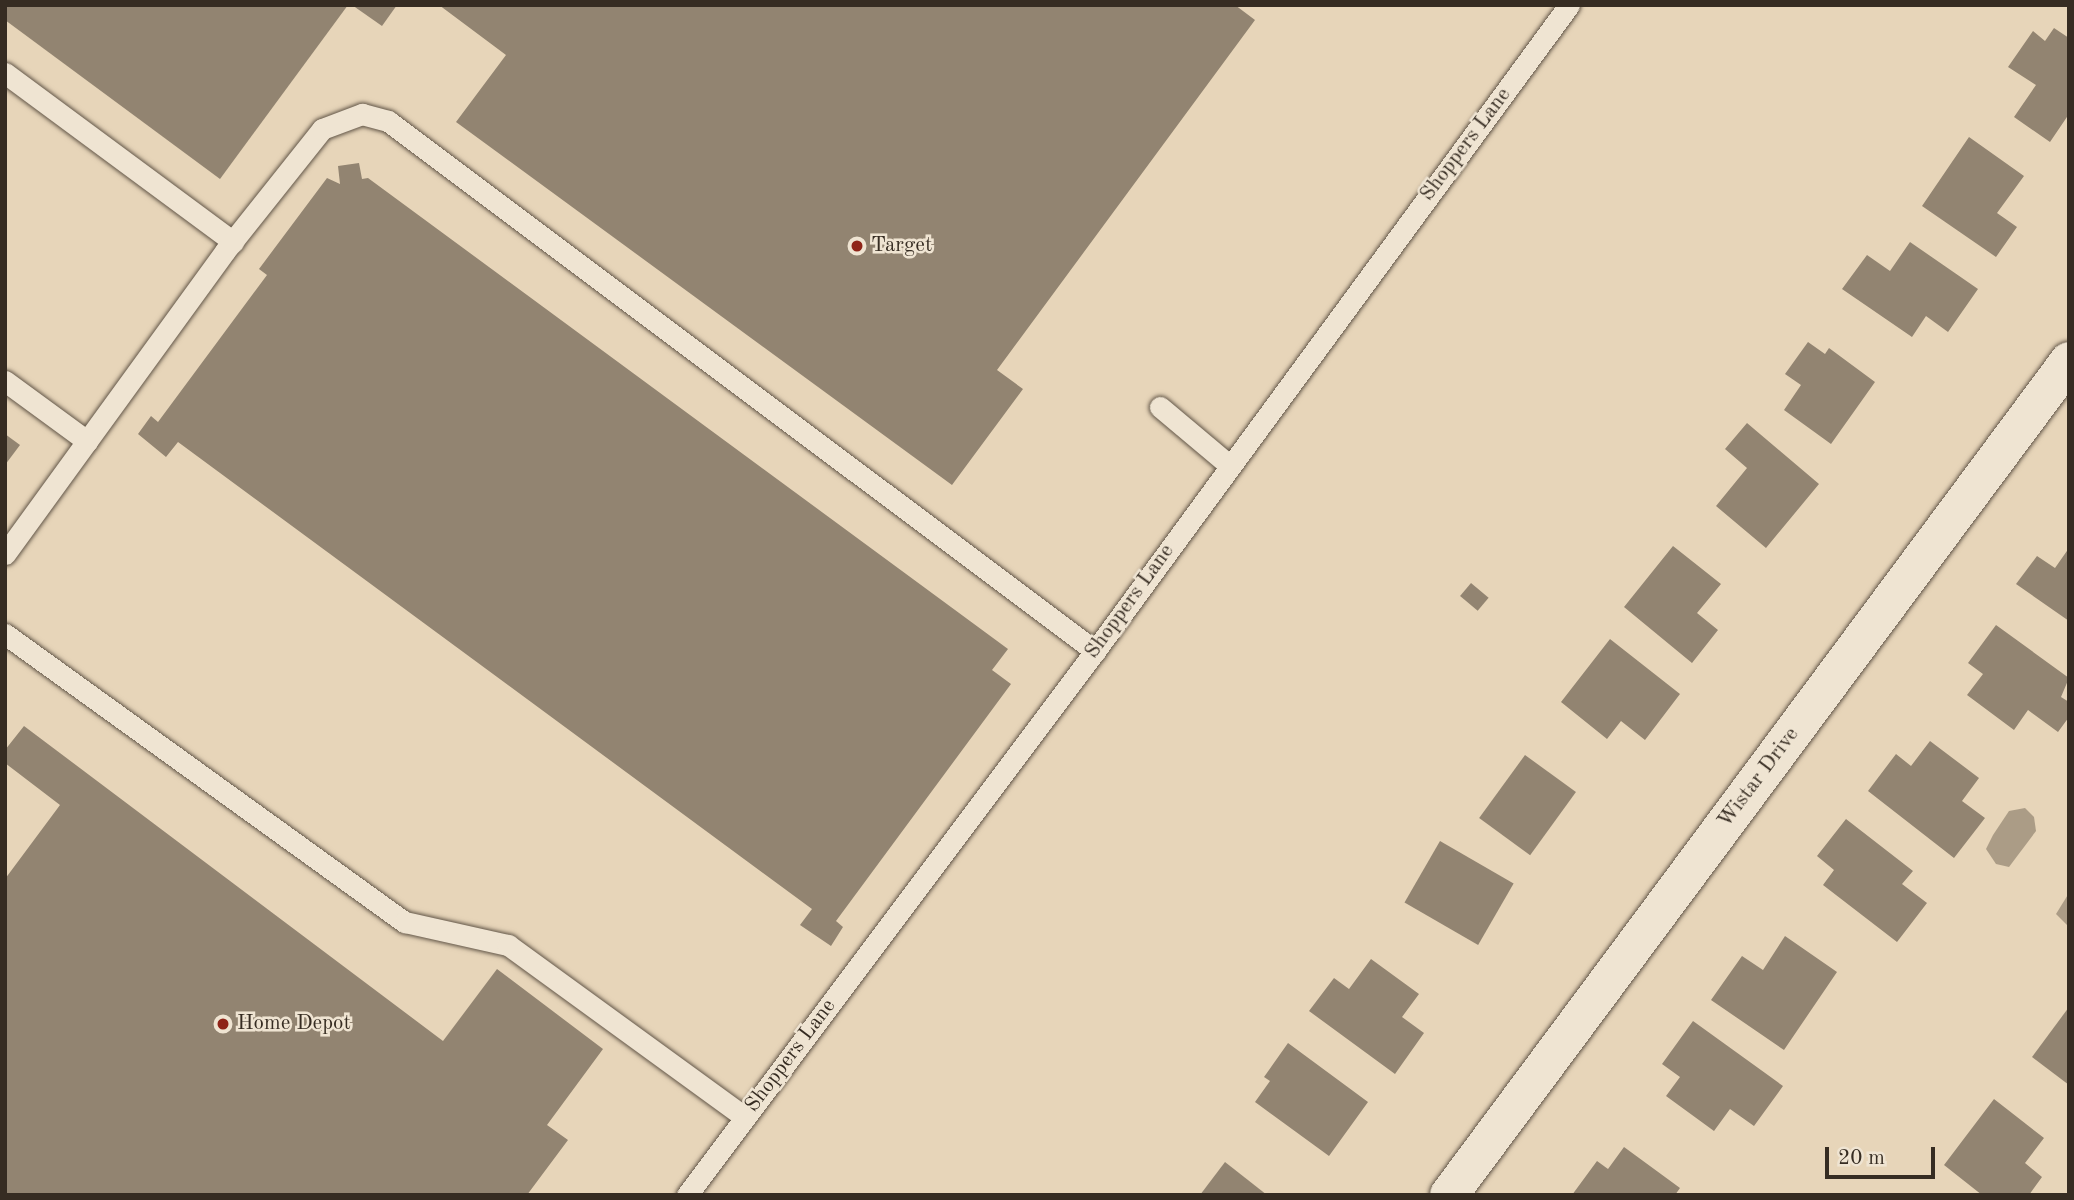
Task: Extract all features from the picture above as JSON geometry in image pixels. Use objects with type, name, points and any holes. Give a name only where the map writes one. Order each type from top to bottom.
[{"type":"street","name":"Wistar Drive","points":[[1449,1195],[2069,360]]},
{"type":"lane","name":"Shoppers Lane","points":[[687,1195],[1095,651],[1228,464],[1569,5]]},
{"type":"lane","points":[[5,73],[233,242]]},
{"type":"lane","points":[[5,554],[233,242],[322,129],[362,114],[388,121],[1095,651]]},
{"type":"lane","points":[[5,381],[87,441]]},
{"type":"lane","points":[[1160,407],[1228,464]]},
{"type":"lane","points":[[5,634],[405,922],[508,945],[745,1117]]},
{"type":"shaded area","points":[[2025,808],[2034,817],[2036,831],[2009,867],[1996,864],[1986,849],[1993,835],[2009,811]]},
{"type":"shaded area","points":[[2069,893],[2069,925],[2067,925],[2056,914]]},
{"type":"building","points":[[5,5],[348,5],[220,179],[5,20]]},
{"type":"building","points":[[352,5],[397,5],[382,26]]},
{"type":"building","name":"Target","points":[[439,5],[1235,5],[1255,20],[997,370],[1023,389],[952,485],[456,122],[506,55]]},
{"type":"building","points":[[2054,28],[2069,38],[2069,114],[2050,142],[2014,117],[2036,85],[2008,67],[2033,31],[2045,41]]},
{"type":"building","points":[[1969,137],[2024,176],[1997,213],[2017,227],[1996,257],[1922,206]]},
{"type":"building","points":[[359,163],[362,179],[368,178],[1008,649],[992,670],[1011,684],[836,921],[843,927],[831,946],[800,925],[812,909],[178,442],[166,457],[138,434],[151,416],[158,422],[267,275],[259,269],[327,178],[340,184],[338,166]]},
{"type":"building","points":[[1910,242],[1978,289],[1948,332],[1926,316],[1912,337],[1842,289],[1867,255],[1890,271]]},
{"type":"building","points":[[1808,342],[1825,354],[1829,348],[1875,382],[1831,444],[1784,410],[1801,385],[1785,374]]},
{"type":"building","points":[[1747,423],[1819,484],[1766,548],[1716,506],[1747,468],[1725,449]]},
{"type":"building","points":[[5,434],[20,445],[5,465]]},
{"type":"building","points":[[1673,546],[1721,584],[1697,613],[1718,630],[1692,663],[1624,607]]},
{"type":"building","points":[[2069,548],[2069,621],[2016,584],[2037,556],[2055,568]]},
{"type":"building","points":[[1471,583],[1489,598],[1478,611],[1460,596]]},
{"type":"building","points":[[1996,625],[2069,678],[2061,697],[2069,702],[2069,717],[2058,732],[2028,710],[2014,730],[1967,695],[1983,674],[1968,663]]},
{"type":"building","points":[[1610,639],[1680,694],[1645,740],[1621,721],[1607,739],[1561,702]]},
{"type":"building","name":"Home Depot","points":[[24,726],[443,1041],[497,969],[603,1049],[547,1125],[568,1140],[527,1195],[5,1195],[5,879],[60,805],[5,763],[5,750]]},
{"type":"building","points":[[1930,741],[1979,778],[1962,801],[1985,818],[1954,858],[1868,791],[1896,754],[1911,766]]},
{"type":"building","points":[[1525,755],[1576,792],[1530,855],[1479,818]]},
{"type":"building","points":[[1846,819],[1913,871],[1902,884],[1927,903],[1897,942],[1823,885],[1834,870],[1817,856]]},
{"type":"building","points":[[1440,841],[1514,884],[1478,945],[1404,902]]},
{"type":"building","points":[[1785,936],[1837,972],[1784,1050],[1711,1000],[1742,956],[1763,970]]},
{"type":"building","points":[[1371,959],[1419,994],[1402,1017],[1424,1033],[1395,1074],[1309,1011],[1334,978],[1349,989]]},
{"type":"building","points":[[2069,1007],[2069,1085],[2032,1057]]},
{"type":"building","points":[[1693,1021],[1783,1086],[1754,1126],[1730,1109],[1714,1131],[1666,1096],[1680,1077],[1662,1064]]},
{"type":"building","points":[[1288,1043],[1368,1102],[1329,1156],[1255,1102],[1270,1081],[1264,1077]]},
{"type":"building","points":[[1994,1099],[2044,1138],[2025,1163],[2042,1177],[2029,1195],[1982,1195],[1944,1165]]},
{"type":"building","points":[[1624,1147],[1680,1188],[1675,1195],[1572,1195],[1597,1161],[1608,1169]]},
{"type":"building","points":[[1225,1162],[1267,1195],[1200,1195]]},
{"type":"place","name":"Target","points":[[857,246]]},
{"type":"place","name":"Home Depot","points":[[223,1024]]}]
